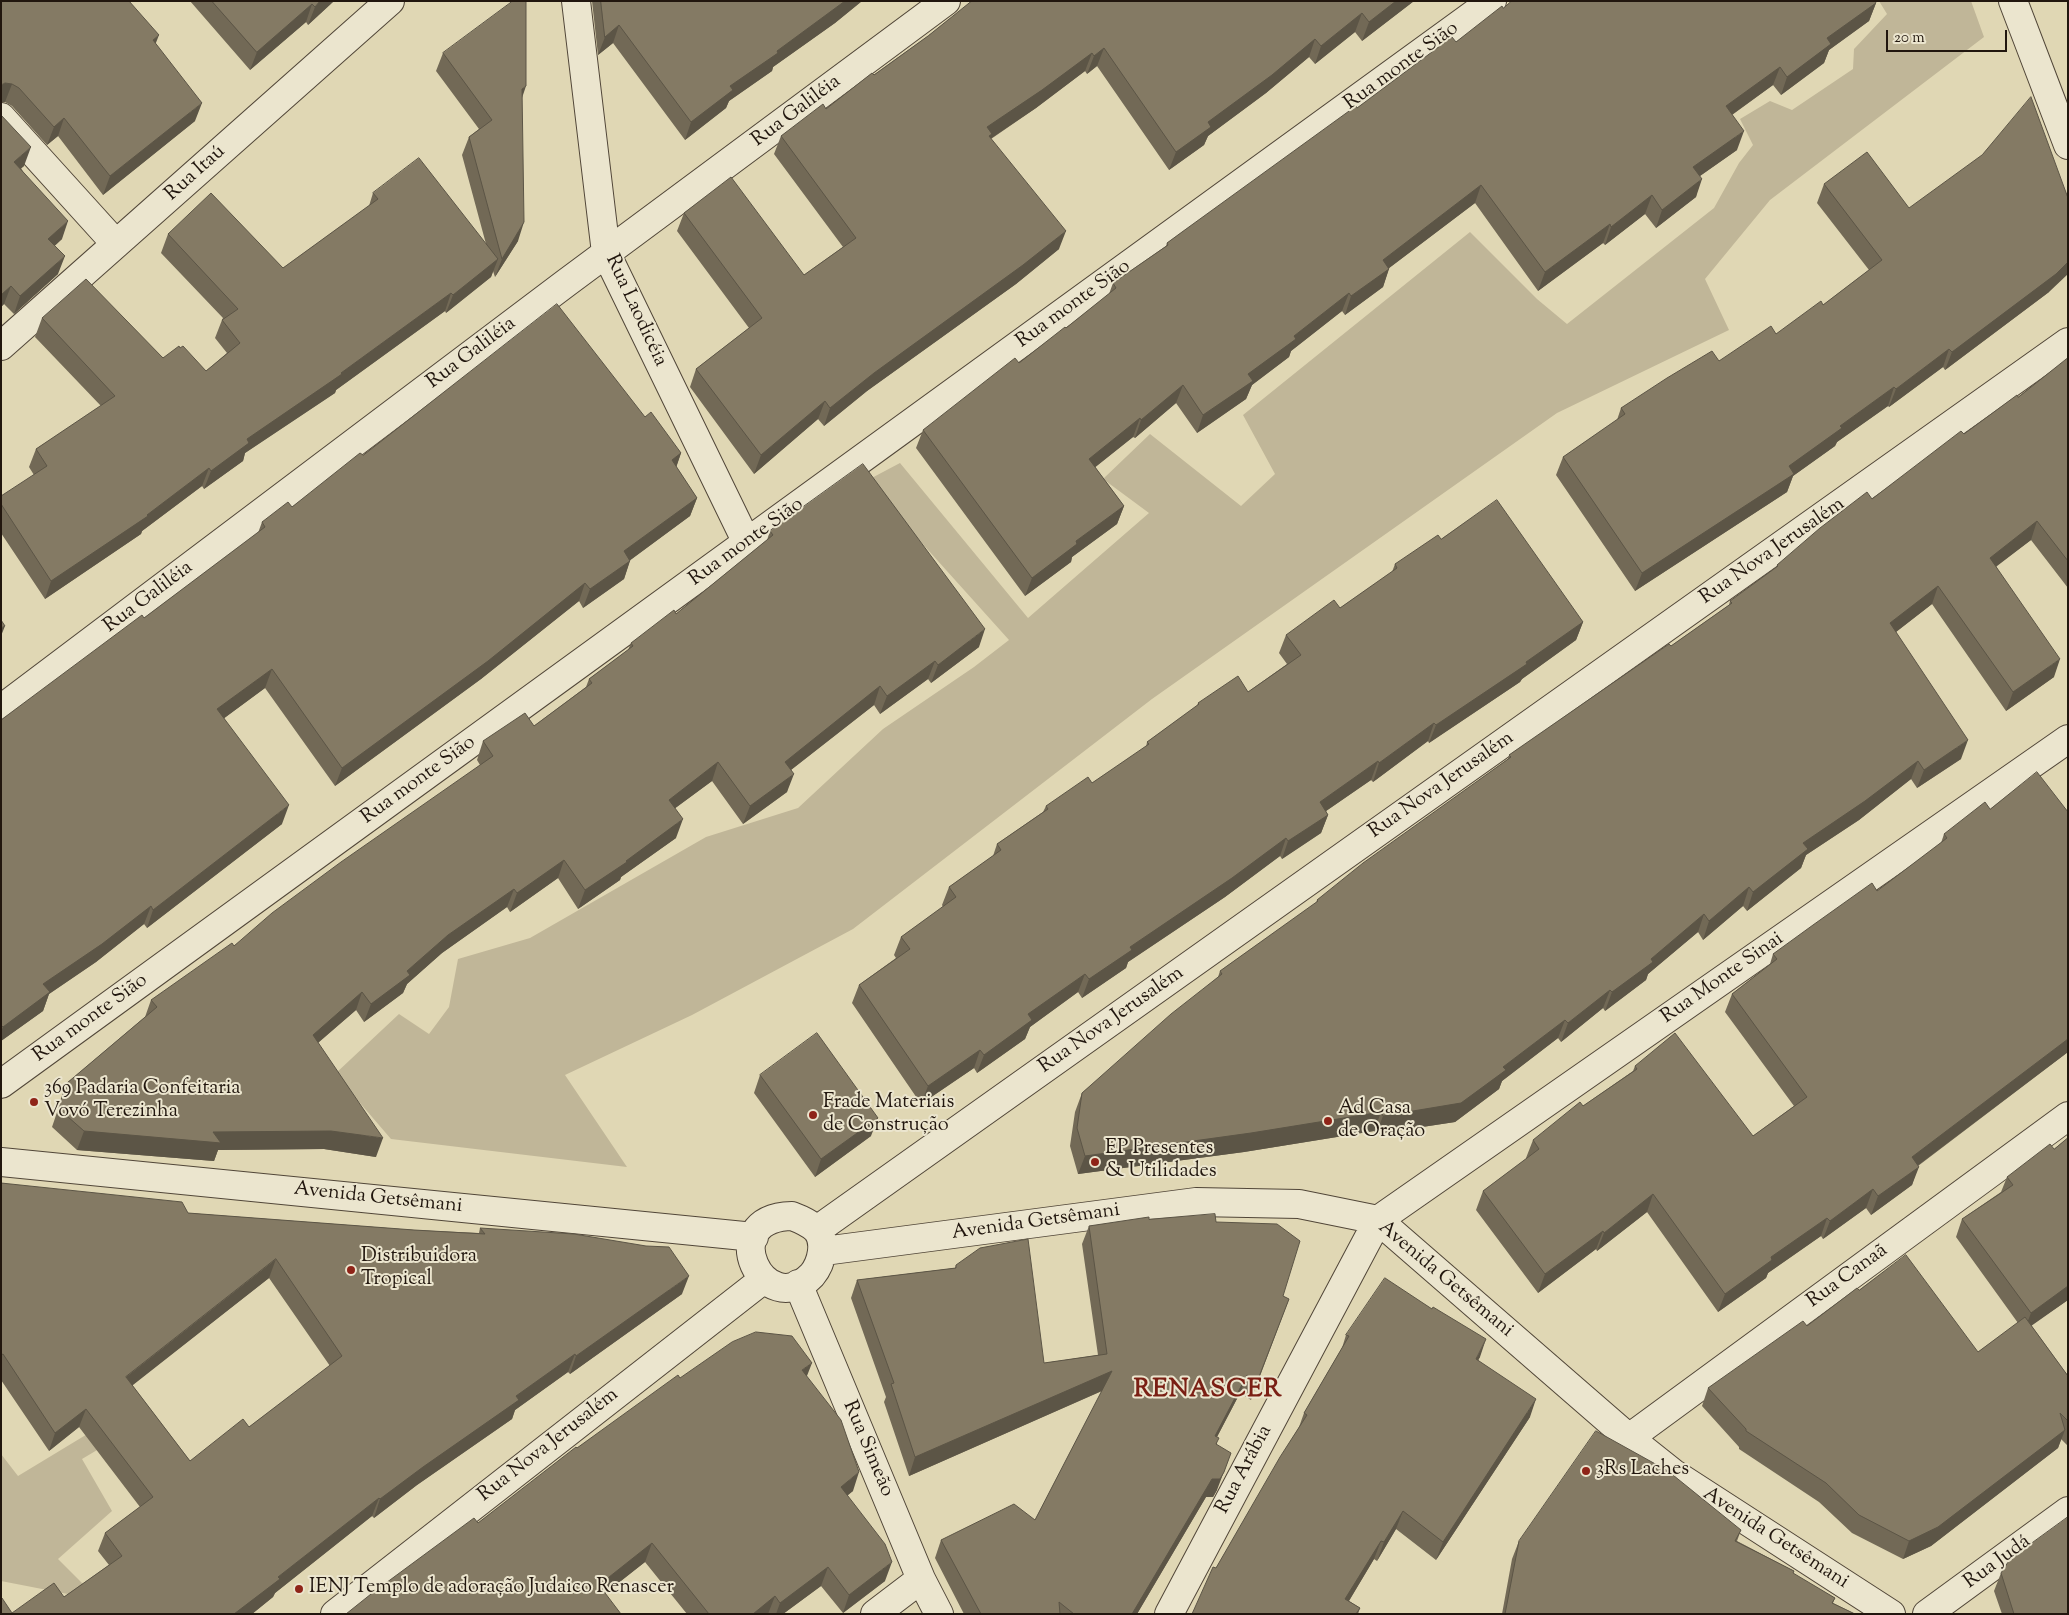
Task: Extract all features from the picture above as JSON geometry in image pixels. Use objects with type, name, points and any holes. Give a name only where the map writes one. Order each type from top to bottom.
[{"type":"street","name":"Rua Itaú","points":[[1,346],[390,1]]},
{"type":"street","name":"Rua Laodicéia","points":[[576,1],[606,253],[746,543]]},
{"type":"street","name":"Rua Galiléia","points":[[1,709],[606,253],[946,1]]},
{"type":"street","name":"Rua monte Sião","points":[[1,1084],[1492,1]]},
{"type":"street","points":[[2013,1],[2068,145]]},
{"type":"street","points":[[1,117],[116,244]]},
{"type":"street","name":"Rua Nova Jerusalém","points":[[820,1241],[2068,342]]},
{"type":"street","name":"Rua Monte Sinai","points":[[1378,1220],[2068,739]]},
{"type":"street","name":"Rua Canaã","points":[[1629,1438],[2068,1116]]},
{"type":"street","name":"Avenida Getsêmani","points":[[1,1162],[754,1237]]},
{"type":"street","name":"Avenida Getsêmani","points":[[820,1241],[1196,1202],[1299,1204],[1378,1220],[1629,1438],[1673,1473],[1891,1614]]},
{"type":"street","points":[[778,1216],[792,1216],[805,1221],[820,1241],[816,1270],[806,1281],[794,1286],[780,1286],[764,1279],[757,1272],[751,1259],[751,1245],[754,1237],[765,1222],[778,1216]]},
{"type":"street","name":"Rua Arábia","points":[[1169,1614],[1378,1220]]},
{"type":"street","name":"Rua Nova Jerusalém","points":[[335,1614],[764,1279]]},
{"type":"street","name":"Rua Simeão","points":[[798,1284],[921,1579],[939,1614]]},
{"type":"street","name":"Rua Judá","points":[[1927,1614],[2068,1511]]},
{"type":"street","points":[[875,1614],[921,1579]]},
{"type":"shaded area","points":[[1879,1],[1971,1],[1984,37],[1770,200],[1705,279],[1729,330],[1557,413],[1152,699],[853,929],[692,1015],[565,1075],[627,1167],[391,1139],[335,1074],[399,1014],[429,1034],[449,1007],[458,959],[530,938],[706,837],[798,808],[883,729],[974,667],[1009,640],[866,481],[900,463],[1028,618],[1149,513],[1103,479],[1150,434],[1241,506],[1275,474],[1243,415],[1470,232],[1537,299],[1567,324],[1714,208],[1739,163],[1753,145],[1740,119],[1770,101],[1792,110],[1853,69],[1854,49],[1887,14]]},
{"type":"shaded area","points":[[132,1407],[156,1415],[82,1459],[112,1511],[58,1559],[86,1587],[73,1595],[1,1581],[1,1454],[18,1476]]},
{"type":"building","points":[[1,1],[129,1],[159,35],[153,40],[202,103],[110,176],[64,118],[54,127],[19,88],[12,84],[5,83],[1,85]]},
{"type":"building","points":[[212,1],[320,1],[315,7],[312,4],[257,52]]},
{"type":"building","points":[[513,1],[526,1],[526,86],[522,89],[524,222],[502,259],[469,137],[492,120],[443,53]]},
{"type":"building","points":[[601,1],[845,1],[777,51],[778,53],[730,86],[733,90],[691,122],[619,25],[605,37]]},
{"type":"building","points":[[972,1],[1396,1],[1369,22],[1362,13],[1321,46],[1315,39],[1272,75],[1208,122],[1211,127],[1176,152],[1104,48],[1094,56],[1092,53],[987,127],[992,134],[989,136],[1066,231],[1023,265],[874,373],[830,408],[825,401],[761,455],[696,369],[762,318],[684,213],[731,177],[804,275],[856,238],[781,136],[823,104],[826,109],[872,73],[874,75],[928,36]]},
{"type":"building","points":[[1512,1],[1875,1],[1876,3],[1827,38],[1831,44],[1787,77],[1780,67],[1726,106],[1744,131],[1693,167],[1702,179],[1662,210],[1652,195],[1611,227],[1610,224],[1545,272],[1481,185],[1383,260],[1389,269],[1351,296],[1349,293],[1294,336],[1296,339],[1248,374],[1253,381],[1203,415],[1183,385],[1141,420],[1140,418],[1089,459],[1124,506],[1076,541],[1077,544],[1032,578],[923,430],[1015,358],[1019,363],[1066,328],[1116,288],[1113,283],[1168,245],[1167,243],[1182,232],[1356,106],[1357,108],[1452,37],[1456,42],[1502,6],[1503,8]]},
{"type":"building","points":[[2031,97],[2068,198],[2068,262],[2056,274],[1952,352],[1949,349],[1896,389],[1894,387],[1840,426],[1842,428],[1789,466],[1794,474],[1642,573],[1563,457],[1625,414],[1621,408],[1667,378],[1712,351],[1719,361],[1771,326],[1776,334],[1821,301],[1823,305],[1882,260],[1824,184],[1867,152],[1909,208],[1982,155]]},
{"type":"building","points":[[1,115],[31,147],[14,162],[68,221],[48,239],[65,256],[20,296],[11,286],[1,295]]},
{"type":"building","points":[[419,158],[498,259],[453,295],[451,293],[342,374],[247,439],[249,443],[211,471],[209,468],[148,516],[51,581],[1,504],[1,496],[47,466],[36,449],[115,396],[42,318],[86,279],[163,358],[179,346],[180,348],[183,346],[206,371],[240,343],[222,320],[238,309],[168,234],[211,193],[283,268],[378,199],[373,193]]},
{"type":"building","points":[[557,304],[645,417],[651,412],[681,453],[672,460],[697,498],[624,551],[630,561],[590,589],[585,583],[488,661],[342,768],[272,669],[217,709],[289,805],[153,910],[151,906],[102,944],[43,984],[50,992],[3,1027],[1,1025],[1,720],[142,615],[144,618],[265,527],[262,522],[288,502],[292,507],[360,453],[363,455]]},
{"type":"building","points":[[2068,358],[2068,561],[2037,521],[1990,558],[2060,659],[2013,692],[1938,586],[1890,623],[1968,740],[1924,770],[1918,761],[1865,801],[1803,843],[1808,849],[1753,892],[1749,887],[1709,921],[1704,914],[1651,959],[1653,962],[1612,992],[1610,990],[1568,1023],[1565,1020],[1503,1067],[1506,1070],[1461,1103],[1383,1116],[1381,1112],[1251,1133],[1085,1156],[1077,1128],[1082,1093],[1171,1014],[1222,974],[1220,971],[1318,901],[1363,863],[1511,757],[1509,755],[1669,644],[1671,646],[1732,603],[1730,601],[1778,566],[1820,528],[1867,492],[1872,499],[1961,431],[1964,434],[2017,395],[2018,397]]},
{"type":"building","points":[[863,464],[985,629],[938,665],[935,661],[887,696],[880,686],[785,762],[794,774],[750,806],[718,762],[669,800],[683,819],[627,862],[585,890],[564,860],[517,893],[514,889],[448,935],[407,971],[410,975],[371,1004],[362,992],[313,1035],[383,1138],[331,1131],[213,1132],[221,1143],[84,1131],[58,1108],[67,1083],[157,1007],[151,1000],[232,943],[234,946],[272,913],[341,862],[493,756],[483,741],[525,713],[534,726],[592,683],[589,679],[633,646],[631,643],[674,610],[676,614],[773,535],[770,531]]},
{"type":"building","points":[[1497,500],[1583,622],[1526,662],[1527,664],[1436,725],[1434,723],[1379,763],[1378,761],[1320,802],[1328,815],[1288,841],[1286,838],[1232,878],[1130,947],[1132,950],[1089,979],[1085,974],[1028,1014],[1032,1020],[984,1055],[980,1050],[928,1086],[859,985],[910,949],[901,937],[956,897],[949,887],[1001,850],[997,844],[1048,809],[1046,806],[1088,777],[1092,783],[1149,744],[1147,742],[1198,703],[1238,676],[1248,692],[1301,655],[1286,635],[1334,600],[1340,608],[1397,568],[1395,564],[1438,535],[1441,539]]},
{"type":"building","points":[[1,620],[5,626],[1,628]]},
{"type":"building","points":[[2037,772],[2068,812],[2068,1039],[1912,1157],[1919,1167],[1878,1196],[1873,1189],[1830,1221],[1827,1218],[1771,1257],[1772,1260],[1725,1294],[1653,1194],[1604,1233],[1603,1231],[1545,1274],[1483,1191],[1539,1149],[1533,1140],[1580,1102],[1583,1106],[1637,1069],[1635,1066],[1675,1033],[1753,1136],[1807,1097],[1732,994],[1777,959],[1773,954],[1872,883],[1877,891],[1947,838],[1944,834],[1985,802],[1990,809]]},
{"type":"building","name":"Frade Materiais de Construção","points":[[817,1033],[878,1118],[821,1159],[760,1075]]},
{"type":"building","points":[[2068,1138],[2068,1286],[2031,1313],[1962,1219],[2013,1185],[2007,1177],[2050,1144],[2054,1149]]},
{"type":"building","points":[[1,1183],[182,1202],[188,1213],[485,1234],[480,1228],[574,1234],[646,1246],[669,1247],[689,1276],[516,1396],[519,1400],[379,1498],[234,1614],[1,1614],[1,1598],[12,1613],[54,1583],[64,1597],[122,1556],[105,1533],[153,1497],[86,1409],[55,1433],[3,1354],[1,1355]],"holes":[[[276,1259],[342,1356],[249,1427],[243,1419],[190,1461],[126,1377]]]},
{"type":"building","points":[[1215,1214],[1216,1222],[1277,1224],[1300,1241],[1283,1296],[1289,1299],[1257,1382],[1247,1375],[1215,1436],[1219,1438],[1216,1444],[1231,1453],[1220,1479],[1212,1479],[1132,1614],[1074,1614],[1059,1602],[1060,1614],[981,1614],[941,1540],[1014,1504],[1035,1520],[1112,1371],[915,1457],[891,1384],[894,1383],[857,1280],[956,1268],[956,1265],[980,1248],[1028,1239],[1044,1363],[1107,1354],[1089,1226],[1149,1217],[1149,1219]]},
{"type":"building","points":[[1906,1255],[1978,1352],[2025,1317],[2068,1376],[2068,1421],[2060,1413],[2065,1430],[1938,1527],[1909,1541],[1859,1515],[1826,1483],[1746,1431],[1708,1388],[1803,1321],[1807,1326],[1857,1288],[1859,1290]]},
{"type":"building","points":[[1385,1278],[1432,1309],[1433,1307],[1486,1339],[1476,1359],[1536,1399],[1443,1542],[1403,1511],[1384,1542],[1381,1541],[1345,1599],[1360,1608],[1356,1614],[1192,1614],[1213,1567],[1216,1568],[1280,1457],[1307,1415],[1304,1413],[1349,1336],[1346,1335]]},
{"type":"building","points":[[756,1332],[792,1336],[812,1363],[802,1370],[841,1420],[859,1472],[841,1487],[885,1544],[892,1562],[849,1595],[828,1567],[780,1603],[775,1596],[753,1614],[709,1614],[652,1543],[599,1585],[621,1614],[346,1614],[474,1518],[478,1523],[576,1447],[678,1375],[680,1378],[732,1342]]},
{"type":"building","points":[[1596,1431],[1668,1471],[1741,1530],[1735,1541],[1794,1571],[1793,1573],[1835,1598],[1832,1603],[1855,1614],[1505,1614],[1519,1541]]},
{"type":"building","points":[[2068,1517],[2068,1614],[2014,1614],[2001,1573],[2010,1559]]},
{"type":"place","name":"369 Padaria Confeitaria Vovó Terezinha","points":[[34,1102]]},
{"type":"place","name":"Frade Materiais de Construção","points":[[813,1115]]},
{"type":"place","name":"Ad Casa de Oração","points":[[1328,1121]]},
{"type":"place","name":"EP Presentes & Utilidades","points":[[1095,1162]]},
{"type":"place","name":"Distribuidora Tropical","points":[[351,1270]]},
{"type":"place","name":"3Rs Laches","points":[[1586,1471]]},
{"type":"place","name":"IENJ Templo de adoração Judaico Renascer","points":[[299,1589]]},
{"type":"district","name":"RENASCER","points":[[1208,1392]]}]
